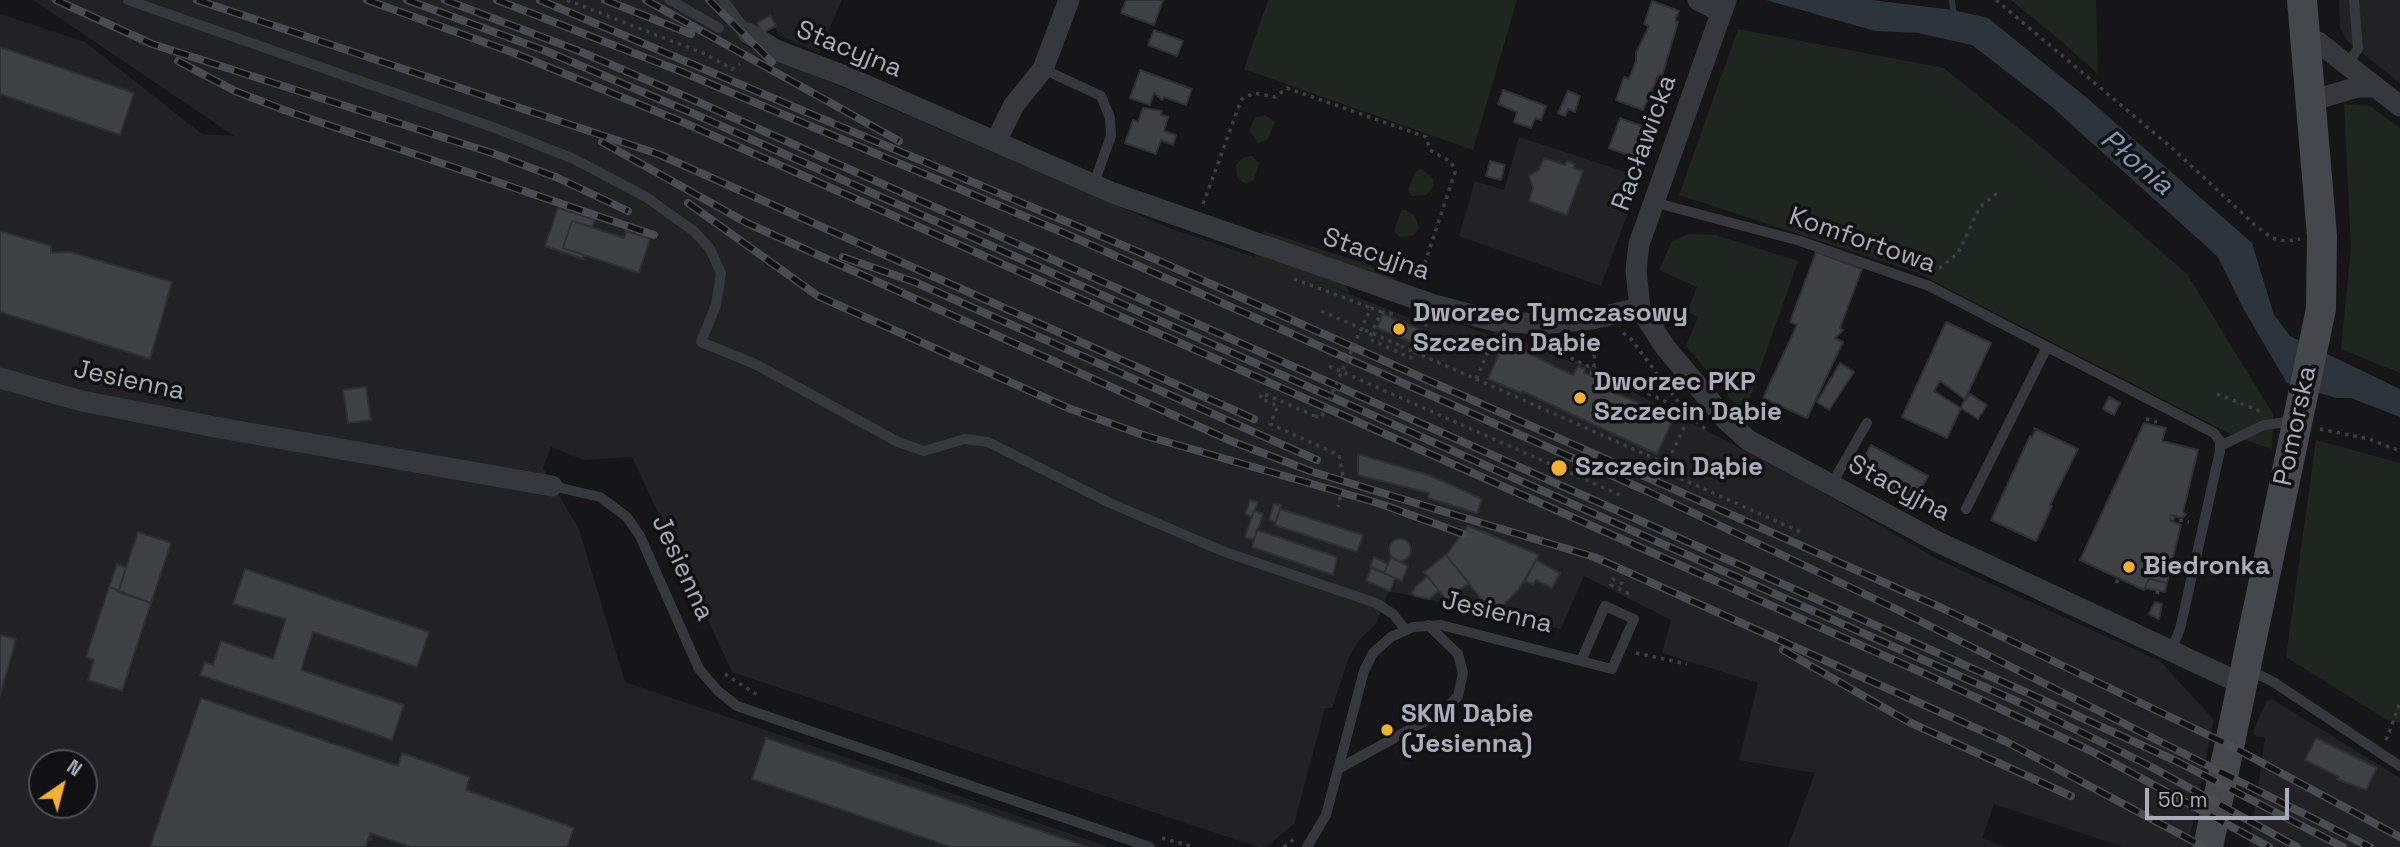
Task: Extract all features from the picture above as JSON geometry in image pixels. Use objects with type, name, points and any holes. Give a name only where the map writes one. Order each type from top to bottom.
[{"type":"street","points":[[996,141],[1014,105],[1043,69],[1069,0]]},
{"type":"street","points":[[1698,0],[1724,6]]},
{"type":"street","name":"Pomorska","points":[[2208,847],[2315,338],[2323,284],[2322,236],[2301,0]]},
{"type":"street","name":"Racławicka","points":[[1640,308],[1637,258],[1653,202],[1724,6]]},
{"type":"street","name":"Stacyjna","points":[[748,33],[776,50],[1205,227],[1428,297],[1495,321],[1540,324],[1592,319],[1640,308],[1665,347],[1727,421],[1748,440],[1936,541],[2171,651],[2244,676]]},
{"type":"street","points":[[2305,37],[2318,42],[2400,106]]},
{"type":"street","points":[[2310,101],[2358,87],[2375,87]]},
{"type":"street","name":"Jesienna","points":[[0,378],[108,406],[552,486]]},
{"type":"lane","points":[[128,0],[498,129],[574,159],[646,197],[695,232],[710,249],[721,273],[716,305],[701,342],[757,365],[898,442],[924,451],[965,439],[988,442],[1110,503],[1225,552],[1376,603],[1393,614],[1405,629]]},
{"type":"lane","points":[[670,0],[719,28]]},
{"type":"lane","points":[[723,0],[748,33]]},
{"type":"lane","points":[[2346,65],[2358,48],[2354,0]]},
{"type":"lane","points":[[1043,69],[1101,96],[1110,118],[1111,136],[1094,183]]},
{"type":"lane","name":"Komfortowa","points":[[1653,202],[1800,242],[1929,286],[2214,433],[2220,446]]},
{"type":"lane","points":[[1966,509],[2047,347]]},
{"type":"lane","points":[[2171,651],[2180,629],[2220,446],[2264,425],[2299,413]]},
{"type":"lane","points":[[1831,485],[1867,423]]},
{"type":"lane","name":"Jesienna","points":[[552,486],[600,497],[627,517],[640,536],[696,663],[714,687],[737,706],[1150,847]]},
{"type":"lane","name":"Jesienna","points":[[1307,847],[1325,820],[1367,663],[1384,642],[1405,629],[1428,625],[1449,627],[1612,669],[1634,619],[1605,606],[1581,661]]},
{"type":"lane","points":[[1338,769],[1441,712],[1456,699],[1463,681],[1461,662],[1454,648],[1428,625]]},
{"type":"lane","points":[[2244,676],[2275,683],[2400,766]]},
{"type":"path","points":[[566,0],[705,54],[732,69],[740,64]]},
{"type":"path","points":[[1996,0],[2172,148],[2272,238],[2285,241],[2322,236]]},
{"type":"path","points":[[1213,208],[1203,204],[1239,106],[1248,95],[1254,93],[1275,97],[1287,88],[1426,137],[1430,150],[1451,162],[1455,172],[1419,281]]},
{"type":"path","points":[[1908,279],[1950,262],[1963,244],[1980,207],[1997,193]]},
{"type":"path","points":[[1284,276],[1381,313],[1369,339],[1411,358],[1428,297],[1419,281],[1409,278]]},
{"type":"path","points":[[1338,507],[1345,481],[1339,455],[1269,424],[1278,406],[1260,398],[1262,393],[1321,418],[1371,308]]},
{"type":"path","points":[[1321,311],[1571,418],[1667,464]]},
{"type":"path","points":[[1591,375],[1594,367],[1594,328]]},
{"type":"path","points":[[1618,331],[1631,339],[1689,416],[1664,471],[1803,533]]},
{"type":"path","points":[[1476,379],[1496,333]]},
{"type":"path","points":[[1541,338],[1534,339],[1541,345],[1684,410]]},
{"type":"path","points":[[1329,366],[1622,496]]},
{"type":"path","points":[[2217,394],[2268,415]]},
{"type":"path","points":[[2299,413],[2400,451]]},
{"type":"path","points":[[2171,518],[2203,525]]},
{"type":"path","points":[[2116,583],[2119,578]]},
{"type":"path","points":[[1623,584],[1613,579],[1611,585],[1631,595]]},
{"type":"path","points":[[2147,584],[2159,586],[2156,598]]},
{"type":"path","points":[[1622,600],[1625,592]]},
{"type":"path","points":[[1629,652],[1688,664]]},
{"type":"path","points":[[722,671],[765,699]]},
{"type":"path","points":[[2380,752],[2400,703]]},
{"type":"path","points":[[1160,837],[1194,847]]},
{"type":"shaded area","points":[[33,0],[842,0],[819,53],[779,35],[774,26],[762,33],[756,23],[742,44],[1167,227],[1283,267],[1422,323],[1427,312],[1490,335],[1498,331],[1574,363],[1575,360],[1614,377],[1612,381],[1810,485],[1937,559],[2160,661],[2214,720],[2188,847],[2123,847],[1994,804],[1982,838],[2006,847],[1788,847],[1815,773],[1739,760],[1758,683],[1662,653],[1671,620],[1584,576],[1561,629],[1389,591],[1376,624],[1359,640],[1349,657],[1332,708],[1325,708],[1294,824],[1266,847],[1258,847],[732,672],[632,457],[584,460],[551,447],[543,468],[579,529],[625,682],[1109,847],[0,847],[0,14],[85,42],[202,134],[234,136]]},
{"type":"shaded area","points":[[1268,0],[1517,0],[1473,150],[1244,69]]},
{"type":"shaded area","points":[[2011,0],[2096,0],[2098,74],[2061,41]]},
{"type":"shaded area","points":[[2339,0],[2400,0],[2400,83],[2348,42],[2340,28]]},
{"type":"shaded area","points":[[1738,29],[1944,68],[2043,148],[2187,274],[2273,414],[2272,449],[2236,437],[1918,273],[1679,195]]},
{"type":"shaded area","points":[[2344,104],[2370,106],[2400,128],[2400,373],[2341,349],[2351,248]]},
{"type":"shaded area","points":[[1265,115],[1275,122],[1268,139],[1258,143],[1249,130],[1255,118]]},
{"type":"shaded area","points":[[1519,137],[1641,177],[1601,286],[1459,236],[1475,181],[1504,190]]},
{"type":"shaded area","points":[[1252,156],[1259,163],[1254,180],[1246,184],[1237,178],[1236,165],[1244,157]]},
{"type":"shaded area","points":[[1422,169],[1433,178],[1434,186],[1426,195],[1412,196],[1408,190],[1415,172]]},
{"type":"shaded area","points":[[1406,210],[1415,216],[1419,228],[1414,235],[1401,238],[1394,232],[1401,211]]},
{"type":"shaded area","points":[[1264,231],[1382,269],[1395,279],[1390,280],[1262,237]]},
{"type":"shaded area","points":[[1689,234],[1716,235],[1798,261],[1744,415],[1686,346],[1698,317],[1687,312],[1697,287],[1659,270],[1672,241]]},
{"type":"shaded area","points":[[1257,252],[1343,282],[1350,293],[1254,259]]},
{"type":"shaded area","points":[[2316,440],[2400,463],[2400,723],[2387,720],[2286,657]]},
{"type":"shaded area","points":[[2272,699],[2400,778],[2400,847],[2249,847],[2265,738],[2254,735],[2253,731],[2266,702]]},
{"type":"water","name":"Płonia","points":[[1766,0],[1871,0],[1953,10],[1988,18],[2087,98],[2252,243],[2274,315],[2290,336],[2400,389],[2400,417],[2351,398],[2336,398],[2287,383],[2243,308],[2218,257],[2051,106],[1972,45],[1918,33],[1875,31]]},
{"type":"building","points":[[1126,0],[1163,0],[1154,25],[1121,13]]},
{"type":"building","points":[[1652,1],[1679,11],[1662,76],[1659,74],[1643,110],[1616,100],[1624,77],[1629,79],[1636,53],[1649,26],[1644,24]]},
{"type":"building","points":[[770,15],[776,26],[762,33],[757,23]]},
{"type":"building","points":[[1154,30],[1183,41],[1177,56],[1148,45]]},
{"type":"building","points":[[0,47],[134,93],[120,135],[0,94]]},
{"type":"building","points":[[1140,70],[1192,89],[1186,105],[1164,97],[1162,100],[1154,93],[1150,105],[1130,98]]},
{"type":"building","points":[[1503,90],[1546,106],[1541,120],[1535,118],[1531,128],[1514,122],[1517,112],[1498,104]]},
{"type":"building","points":[[1568,91],[1580,96],[1575,112],[1568,109],[1565,116],[1558,113]]},
{"type":"building","points":[[1143,108],[1162,111],[1161,115],[1168,117],[1164,131],[1176,135],[1173,145],[1161,140],[1156,154],[1125,143],[1133,120],[1138,122]]},
{"type":"building","points":[[1620,118],[1644,127],[1633,157],[1609,148]]},
{"type":"building","points":[[1544,158],[1565,165],[1567,161],[1575,164],[1573,168],[1583,171],[1567,215],[1529,201],[1533,188],[1529,176],[1539,170]]},
{"type":"building","points":[[1490,161],[1505,165],[1501,180],[1486,176]]},
{"type":"building","points":[[558,208],[595,220],[592,227],[572,221],[563,248],[584,255],[583,259],[545,246]]},
{"type":"building","points":[[572,221],[624,238],[626,231],[650,239],[639,273],[563,248]]},
{"type":"building","points":[[0,231],[51,246],[51,253],[70,252],[172,282],[150,359],[0,312]]},
{"type":"building","points":[[1816,252],[1862,269],[1840,328],[1843,330],[1835,338],[1843,342],[1807,418],[1763,398],[1797,325],[1790,322]]},
{"type":"building","name":"Dworzec Tymczasowy Szczecin Dąbie","points":[[1383,314],[1421,330],[1414,343],[1377,328]]},
{"type":"building","points":[[1946,322],[1991,343],[1947,438],[1902,417]]},
{"type":"building","name":"Dworzec PKP Szczecin Dąbie","points":[[1504,342],[1573,375],[1578,366],[1585,369],[1584,373],[1597,378],[1599,375],[1607,379],[1602,388],[1674,417],[1657,454],[1522,391],[1521,393],[1488,379]]},
{"type":"building","points":[[1840,363],[1854,372],[1829,410],[1817,402]]},
{"type":"building","points":[[1940,381],[1966,400],[1970,394],[1987,405],[1978,419],[1934,391]]},
{"type":"building","points":[[366,387],[371,420],[348,423],[343,390]]},
{"type":"building","points":[[2109,397],[2120,403],[2114,415],[2103,409]]},
{"type":"building","points":[[2144,423],[2166,428],[2162,441],[2198,450],[2183,512],[2186,514],[2182,518],[2171,515],[2170,521],[2181,525],[2167,583],[2149,579],[2144,590],[2080,560]]},
{"type":"building","points":[[2034,428],[2078,449],[2050,505],[2052,506],[2036,541],[1991,520],[2030,436],[2032,437],[2036,430]]},
{"type":"building","points":[[1871,445],[1928,476],[1912,505],[1856,474]]},
{"type":"building","points":[[1358,454],[1431,476],[1482,499],[1477,513],[1428,498],[1429,493],[1358,475]]},
{"type":"building","points":[[1250,500],[1258,502],[1252,517],[1245,514]]},
{"type":"building","points":[[1274,504],[1281,505],[1276,522],[1269,520]]},
{"type":"building","points":[[1280,509],[1363,535],[1357,552],[1275,525]]},
{"type":"building","points":[[1254,511],[1263,514],[1254,540],[1245,537]]},
{"type":"building","points":[[1468,526],[1539,555],[1519,589],[1494,615],[1446,555]]},
{"type":"building","points":[[1257,530],[1337,557],[1333,575],[1252,547]]},
{"type":"building","points":[[138,532],[171,543],[151,603],[118,592]]},
{"type":"building","points":[[1400,539],[1408,542],[1411,550],[1408,558],[1400,561],[1392,558],[1389,550],[1392,542]]},
{"type":"building","points":[[1446,555],[1469,583],[1447,601],[1424,572]]},
{"type":"building","points":[[1374,557],[1388,564],[1384,573],[1370,566]]},
{"type":"building","points":[[1391,557],[1408,566],[1402,581],[1384,573]]},
{"type":"building","points":[[1536,560],[1560,573],[1552,588],[1536,580],[1533,585],[1525,581]]},
{"type":"building","points":[[117,564],[126,568],[119,590],[109,587]]},
{"type":"building","points":[[1371,568],[1395,578],[1390,591],[1366,581]]},
{"type":"building","points":[[245,569],[429,632],[417,667],[313,632],[301,670],[404,705],[392,740],[200,675],[205,662],[213,665],[221,641],[273,659],[286,619],[233,604]]},
{"type":"building","points":[[1428,576],[1439,591],[1429,599],[1415,596],[1412,593],[1416,586]]},
{"type":"building","points":[[2149,579],[2167,583],[2165,592],[2145,588]]},
{"type":"building","points":[[109,587],[151,603],[122,691],[88,680],[94,660],[86,657]]},
{"type":"building","points":[[2155,602],[2162,604],[2159,619],[2149,614]]},
{"type":"building","points":[[0,635],[16,639],[0,696]]},
{"type":"building","points":[[201,698],[398,766],[402,753],[470,777],[466,790],[574,828],[567,847],[411,847],[370,833],[369,838],[372,840],[368,839],[366,847],[150,847]]},
{"type":"building","points":[[766,738],[1088,847],[951,847],[752,779]]},
{"type":"building","points":[[2316,738],[2377,768],[2366,790],[2337,779],[2339,777],[2305,760]]},
{"type":"waterway","points":[[1952,0],[1953,10]]},
{"type":"railway","points":[[56,0],[152,44],[492,153],[558,178],[628,211]]},
{"type":"railway","points":[[197,0],[658,154],[1254,419]]},
{"type":"railway","points":[[367,0],[514,53],[687,124],[1932,677],[2091,751],[2269,847]]},
{"type":"railway","points":[[407,0],[546,51],[692,113],[2025,705],[2146,764],[2297,847]]},
{"type":"railway","points":[[445,0],[579,51],[696,101],[2030,694],[2176,761],[2343,847]]},
{"type":"railway","points":[[497,0],[680,71],[1064,233],[1649,492],[1896,609],[2370,847]]},
{"type":"railway","points":[[540,0],[1141,253],[1944,609],[2229,745],[2400,837]]},
{"type":"railway","points":[[605,0],[691,34]]},
{"type":"railway","points":[[646,0],[899,141]]},
{"type":"railway","points":[[709,0],[772,62]]},
{"type":"railway","points":[[178,61],[235,91],[284,110],[654,235]]},
{"type":"railway","points":[[602,142],[747,223],[1231,441],[1313,472],[1594,557],[2007,742],[2204,847]]},
{"type":"railway","points":[[688,203],[818,296],[1068,408],[1143,435],[1381,504],[1463,534]]},
{"type":"railway","points":[[843,257],[917,283],[1317,460]]},
{"type":"railway","points":[[1783,650],[1909,722],[2071,796]]},
{"type":"place","name":"Dworzec Tymczasowy Szczecin Dąbie","points":[[1399,329]]},
{"type":"place","name":"Dworzec PKP Szczecin Dąbie","points":[[1580,398]]},
{"type":"place","name":"Szczecin Dąbie","points":[[1559,468]]},
{"type":"place","name":"Biedronka","points":[[2129,567]]},
{"type":"place","name":"SKM Dąbie (Jesienna)","points":[[1387,730]]}]
